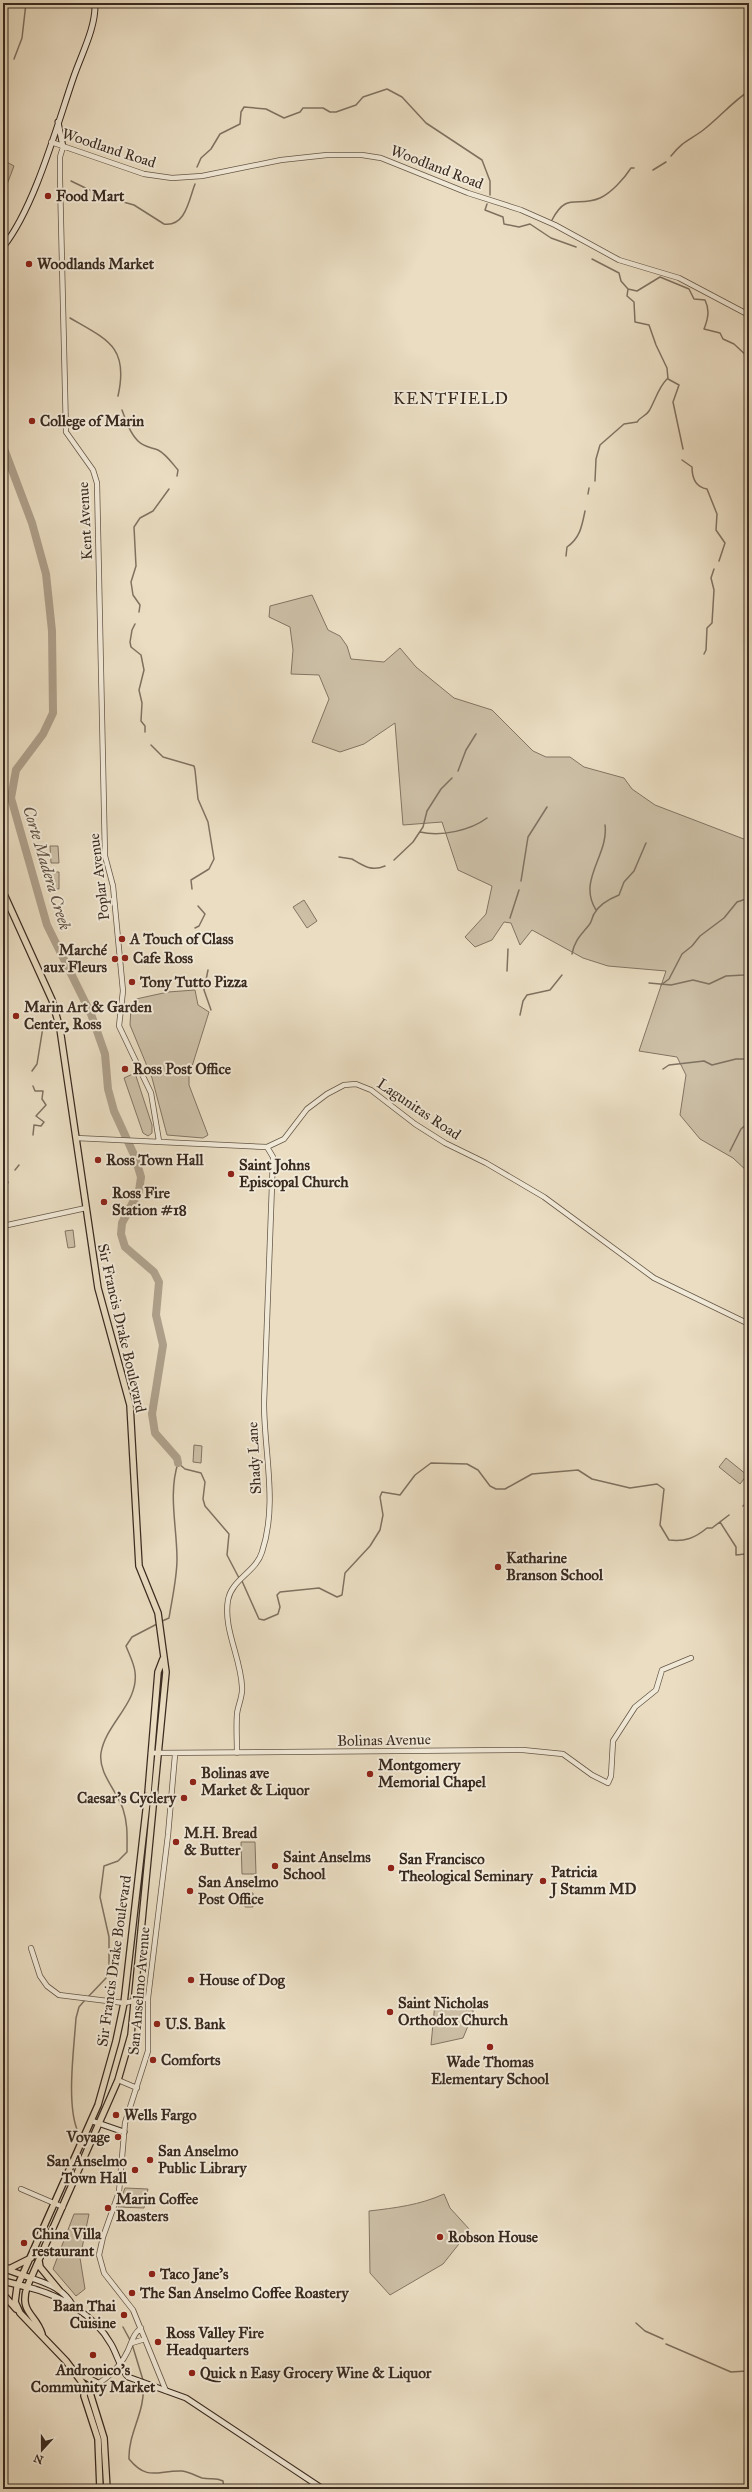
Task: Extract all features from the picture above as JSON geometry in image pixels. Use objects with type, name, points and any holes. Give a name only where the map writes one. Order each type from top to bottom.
[{"type":"main road","points":[[3,247],[22,215],[51,142],[92,22],[95,3]]},
{"type":"main road","points":[[58,122],[64,146]]},
{"type":"main road","name":"Sir Francis Drake Boulevard","points":[[3,892],[52,1000],[57,1016],[98,1288],[130,1405],[139,1566],[158,1614],[162,1631],[163,1658],[166,1672],[131,2035],[118,2080],[27,2287],[25,2306],[42,2334],[75,2371],[85,2389],[90,2393],[104,2438],[107,2489]]},
{"type":"main road","name":"Sir Francis Drake Boulevard","points":[[42,2334],[36,2332],[21,2314],[15,2302],[18,2285],[92,2121],[108,2076],[124,2003],[151,1753],[158,1672],[163,1658]]},
{"type":"main road","points":[[92,2121],[124,2132]]},
{"type":"main road","points":[[3,2269],[15,2266],[31,2258]]},
{"type":"main road","points":[[39,2261],[40,2267],[60,2290],[68,2296],[73,2306]]},
{"type":"main road","points":[[3,2269],[31,2278],[60,2290]]},
{"type":"main road","points":[[3,2281],[27,2287],[73,2306],[82,2312],[110,2342],[125,2374],[134,2380],[192,2402],[323,2489]]},
{"type":"main road","points":[[3,2294],[21,2314]]},
{"type":"main road","points":[[75,2371],[99,2384]]},
{"type":"main road","name":"Sir Francis Drake Boulevard","points":[[85,2389],[84,2396],[98,2439],[100,2489]]},
{"type":"street","name":"Woodland Road","points":[[51,142],[144,174],[172,178],[197,177],[282,160],[320,155],[362,155],[381,158],[468,193],[521,210],[555,225],[619,260],[679,278],[749,315]]},
{"type":"street","name":"Kent Avenue","points":[[64,146],[60,157],[60,179],[66,432],[93,470],[97,483],[104,759]]},
{"type":"street","name":"Poplar Avenue","points":[[104,759],[105,856],[113,886],[123,991],[119,1026],[151,1093],[159,1141]]},
{"type":"street","name":"Lagunitas Road","points":[[76,1138],[267,1147],[284,1139],[307,1109],[327,1094],[344,1084],[356,1084],[371,1090],[444,1143],[486,1163],[544,1197],[654,1278],[749,1324]]},
{"type":"street","name":"Shady Lane","points":[[237,1753],[237,1715],[242,1687],[228,1607],[230,1592],[237,1582],[253,1568],[262,1552],[270,1490],[264,1435],[264,1403],[273,1156],[267,1147]]},
{"type":"street","points":[[3,1226],[86,1208]]},
{"type":"street","name":"Bolinas Avenue","points":[[151,1753],[175,1755],[523,1750],[563,1754],[592,1775],[608,1783],[611,1776],[613,1741],[624,1722],[638,1704],[656,1690],[662,1670],[677,1662],[691,1658]]},
{"type":"street","name":"San Anselmo Avenue","points":[[166,2391],[133,2310],[104,2273],[100,2255],[103,2237],[119,2192],[124,2132],[148,2051],[148,1998],[166,1847],[175,1755]]},
{"type":"street","points":[[31,1948],[40,1976],[47,1986],[59,1995],[124,2003],[134,2003],[148,1998]]},
{"type":"street","points":[[118,2080],[137,2088]]},
{"type":"street","points":[[21,2189],[63,2206]]},
{"type":"street","points":[[134,2343],[134,2336],[141,2328]]},
{"type":"street","points":[[85,2389],[99,2384],[106,2379],[134,2343],[146,2339]]},
{"type":"shaded area","points":[[3,160],[14,166],[3,195]]},
{"type":"shaded area","points":[[312,595],[328,630],[340,636],[347,646],[351,659],[384,662],[400,648],[416,667],[454,698],[492,710],[533,751],[546,757],[570,757],[584,767],[624,778],[632,789],[655,805],[749,841],[749,1173],[733,1158],[700,1139],[680,1115],[686,1075],[677,1057],[639,1051],[666,971],[608,966],[583,958],[532,930],[520,945],[511,923],[504,922],[492,940],[475,947],[465,937],[486,914],[492,886],[458,870],[442,822],[403,825],[395,723],[364,744],[340,752],[312,742],[329,699],[319,675],[291,674],[293,650],[290,627],[269,617],[270,606]]},
{"type":"shaded area","points":[[50,846],[58,846],[59,863],[51,863]]},
{"type":"shaded area","points":[[51,872],[59,872],[59,889],[51,889]]},
{"type":"shaded area","points":[[304,900],[317,921],[307,928],[293,907]]},
{"type":"shaded area","points":[[195,990],[198,1005],[209,1012],[189,1076],[189,1085],[208,1135],[203,1138],[167,1135],[152,1078],[130,1025],[131,1008],[136,999],[168,992]]},
{"type":"shaded area","points":[[135,1073],[152,1125],[152,1133],[148,1136],[143,1133],[124,1078]]},
{"type":"shaded area","points":[[73,1230],[75,1247],[68,1248],[65,1231]]},
{"type":"shaded area","points":[[194,1445],[202,1446],[201,1463],[193,1462]]},
{"type":"shaded area","points":[[726,1458],[747,1475],[740,1484],[719,1467]]},
{"type":"shaded area","points":[[241,1842],[255,1842],[256,1874],[242,1874]]},
{"type":"shaded area","points":[[245,1893],[253,1893],[253,1907],[245,1907]]},
{"type":"shaded area","points":[[473,2002],[473,2014],[463,2038],[431,2045],[435,2003]]},
{"type":"shaded area","points":[[125,2188],[148,2189],[144,2208],[118,2207]]},
{"type":"shaded area","points":[[444,2194],[450,2208],[470,2230],[443,2264],[390,2295],[370,2273],[369,2211],[417,2203]]},
{"type":"shaded area","points":[[74,2214],[89,2214],[80,2258],[85,2289],[76,2296],[53,2269]]},
{"type":"waterway","points":[[14,59],[22,38],[26,3]]},
{"type":"waterway","points":[[197,167],[201,158],[211,149],[220,134],[240,124],[241,112],[244,107],[266,109],[284,118],[300,112],[303,108],[323,108],[330,112],[336,112],[356,105],[363,97],[387,89],[402,97],[426,123],[482,160],[490,181],[490,195]]},
{"type":"waterway","points":[[671,156],[682,144],[702,131],[749,91]]},
{"type":"waterway","points":[[653,170],[666,162]]},
{"type":"waterway","points":[[552,220],[557,211],[568,203],[592,201],[604,196],[625,177],[631,168],[634,168]]},
{"type":"waterway","points":[[71,181],[102,196],[134,205],[164,224],[171,224],[182,217],[186,211],[195,184]]},
{"type":"waterway","points":[[487,204],[485,210],[503,217],[504,224],[519,227],[530,224],[551,238],[576,247]]},
{"type":"waterway","points":[[592,259],[619,273],[621,281],[628,289],[637,291],[660,277],[689,289],[694,299],[705,300],[707,304],[708,314],[704,329],[720,333],[723,339],[734,344],[749,358]]},
{"type":"waterway","points":[[628,289],[627,296],[634,302],[635,322],[649,325],[656,345],[667,368],[668,379],[679,385],[673,402],[683,449]]},
{"type":"waterway","points":[[70,318],[105,339],[118,356],[121,379],[118,396]]},
{"type":"waterway","points":[[595,481],[596,459],[600,445],[624,424],[637,422],[648,413],[661,386],[667,379]]},
{"type":"waterway","points":[[122,410],[128,427],[135,438],[143,445],[158,450],[164,454],[178,470],[177,476]]},
{"type":"waterway","name":"Corte Madera Creek","points":[[3,446],[32,523],[46,574],[52,631],[53,713],[43,734],[16,770],[11,798],[47,925],[91,1014],[105,1054],[108,1089],[114,1111],[135,1157],[141,1177],[139,1191],[122,1223],[121,1234],[125,1247],[154,1272],[159,1282],[156,1315],[163,1345],[152,1414],[155,1433],[177,1458],[178,1463]]},
{"type":"waterway","points":[[682,460],[692,467],[693,475],[697,484],[707,489],[717,514],[716,530],[725,543],[719,561]]},
{"type":"waterway","points":[[588,494],[589,488]]},
{"type":"waterway","points":[[139,612],[140,605],[133,595],[131,582],[136,566],[134,527],[140,518],[153,511],[169,489]]},
{"type":"waterway","points":[[566,556],[567,547],[578,536],[585,511]]},
{"type":"waterway","points":[[704,654],[706,650],[707,628],[712,623],[714,590],[711,578],[714,569]]},
{"type":"waterway","points":[[135,624],[132,630],[130,642],[131,647],[141,655],[144,670],[139,690],[142,703],[141,721],[145,726],[145,732]]},
{"type":"waterway","points":[[458,771],[466,750],[476,734]]},
{"type":"waterway","points":[[151,745],[163,757],[194,766],[198,799],[208,822],[214,859],[209,869],[191,880],[192,889]]},
{"type":"waterway","points":[[394,860],[413,842],[423,827],[427,811],[441,789],[452,778]]},
{"type":"waterway","points":[[521,881],[528,837],[547,807]]},
{"type":"waterway","points":[[420,832],[438,834],[447,833],[465,829],[487,818]]},
{"type":"waterway","points":[[596,910],[591,899],[590,888],[595,868],[603,847],[605,825]]},
{"type":"waterway","points":[[572,954],[576,942],[590,924],[596,910],[605,902],[619,895],[624,882],[634,871],[646,843]]},
{"type":"waterway","points":[[339,857],[352,859],[371,868],[380,868],[385,866]]},
{"type":"waterway","points":[[510,918],[519,890]]},
{"type":"waterway","points":[[661,985],[669,979],[682,954],[692,946],[700,936],[724,918],[737,902],[749,898]]},
{"type":"waterway","points":[[195,928],[199,926],[205,914],[198,906]]},
{"type":"waterway","points":[[507,971],[508,949]]},
{"type":"waterway","points":[[208,970],[204,990],[211,1010]]},
{"type":"waterway","points":[[649,983],[671,985],[693,980],[709,984],[726,976],[744,975],[749,972]]},
{"type":"waterway","points":[[520,1015],[523,1001],[527,995],[550,990],[562,975]]},
{"type":"waterway","points":[[32,1071],[37,1064],[43,1027],[47,1022]]},
{"type":"waterway","points":[[663,1069],[669,1065],[704,1061],[712,1065],[736,1059],[749,1059]]},
{"type":"waterway","points":[[33,1086],[35,1091],[43,1091],[42,1099],[46,1105],[36,1116],[44,1122],[41,1126],[34,1125],[33,1135]]},
{"type":"waterway","points":[[730,1151],[741,1129],[749,1122]]},
{"type":"waterway","points":[[15,1170],[19,1165]]},
{"type":"waterway","points":[[5,1191],[8,1182]]},
{"type":"waterway","points":[[160,1622],[169,1618],[176,1574],[177,1547],[173,1499],[175,1475],[178,1463],[185,1469],[201,1473],[205,1482],[203,1499],[205,1506],[229,1534],[227,1555],[239,1578]]},
{"type":"waterway","points":[[242,1581],[259,1619],[264,1620],[278,1614],[280,1607],[277,1595],[280,1592],[319,1588],[337,1597],[342,1595],[345,1573],[370,1546],[380,1530],[383,1515],[380,1497],[382,1492],[400,1495],[415,1475],[431,1463],[467,1464],[478,1470],[490,1486],[496,1489],[505,1489],[532,1474],[578,1470],[592,1479],[630,1488],[657,1484],[664,1489],[660,1525],[669,1540],[685,1540],[694,1537],[707,1528],[712,1528],[729,1515]]},
{"type":"waterway","points":[[743,1506],[749,1501]]},
{"type":"waterway","points":[[720,1522],[736,1547],[736,1555],[745,1554],[745,1560],[749,1563]]},
{"type":"waterway","points":[[88,1997],[106,1978],[109,1969],[109,1937],[100,1897],[104,1866],[118,1861],[127,1852],[125,1815],[120,1802],[102,1768],[101,1753],[104,1742],[132,1694],[135,1683],[133,1662],[126,1646],[132,1637],[157,1624]]},
{"type":"waterway","points":[[78,2132],[74,2121],[72,2107],[72,2076],[76,2018],[79,2007],[85,2000]]},
{"type":"waterway","points":[[636,2323],[645,2331],[663,2339]]},
{"type":"waterway","points":[[123,2327],[130,2340]]},
{"type":"waterway","points":[[132,2344],[143,2380]]},
{"type":"waterway","points":[[666,2344],[731,2372],[747,2371],[749,2376]]},
{"type":"waterway","points":[[143,2384],[142,2403],[131,2440],[129,2459],[136,2466],[148,2473],[182,2471],[202,2478],[223,2481],[224,2489]]},
{"type":"place","name":"Food Mart","points":[[48,196]]},
{"type":"place","name":"Woodlands Market","points":[[29,264]]},
{"type":"place","name":"College of Marin","points":[[32,421]]},
{"type":"place","name":"A Touch of Class","points":[[122,939]]},
{"type":"place","name":"Cafe Ross","points":[[125,958]]},
{"type":"place","name":"Marché aux Fleurs","points":[[115,959]]},
{"type":"place","name":"Tony Tutto Pizza","points":[[132,982]]},
{"type":"place","name":"Marin Art & Garden Center, Ross","points":[[16,1016]]},
{"type":"place","name":"Ross Post Office","points":[[125,1069]]},
{"type":"place","name":"Ross Town Hall","points":[[98,1160]]},
{"type":"place","name":"Saint Johns Episcopal Church","points":[[231,1174]]},
{"type":"place","name":"Ross Fire Station #18","points":[[104,1202]]},
{"type":"place","name":"Katharine Branson School","points":[[498,1567]]},
{"type":"place","name":"Montgomery Memorial Chapel","points":[[370,1774]]},
{"type":"place","name":"Bolinas ave Market & Liquor","points":[[193,1782]]},
{"type":"place","name":"Caesar's Cyclery","points":[[184,1798]]},
{"type":"place","name":"M.H. Bread & Butter","points":[[176,1842]]},
{"type":"place","name":"Saint Anselms School","points":[[275,1866]]},
{"type":"place","name":"San Francisco Theological Seminary","points":[[391,1868]]},
{"type":"place","name":"Patricia J Stamm MD","points":[[543,1881]]},
{"type":"place","name":"San Anselmo Post Office","points":[[190,1891]]},
{"type":"place","name":"House of Dog","points":[[191,1980]]},
{"type":"place","name":"Saint Nicholas Orthodox Church","points":[[390,2012]]},
{"type":"place","name":"U.S. Bank","points":[[157,2024]]},
{"type":"place","name":"Wade Thomas Elementary School","points":[[490,2047]]},
{"type":"place","name":"Comforts","points":[[153,2060]]},
{"type":"place","name":"Wells Fargo","points":[[116,2115]]},
{"type":"place","name":"Voyage","points":[[118,2137]]},
{"type":"place","name":"San Anselmo Public Library","points":[[150,2160]]},
{"type":"place","name":"San Anselmo Town Hall","points":[[135,2170]]},
{"type":"place","name":"Marin Coffee Roasters","points":[[108,2208]]},
{"type":"place","name":"Robson House","points":[[440,2237]]},
{"type":"place","name":"China Villa restaurant","points":[[24,2243]]},
{"type":"place","name":"Taco Jane's","points":[[152,2274]]},
{"type":"place","name":"The San Anselmo Coffee Roastery","points":[[132,2293]]},
{"type":"place","name":"Baan Thai Cuisine","points":[[124,2315]]},
{"type":"place","name":"Ross Valley Fire Headquarters","points":[[158,2342]]},
{"type":"place","name":"Andronico's Community Market","points":[[93,2355]]},
{"type":"place","name":"Quick n Easy Grocery Wine & Liquor","points":[[192,2373]]},
{"type":"district","name":"KENTFIELD","points":[[451,398]]}]
